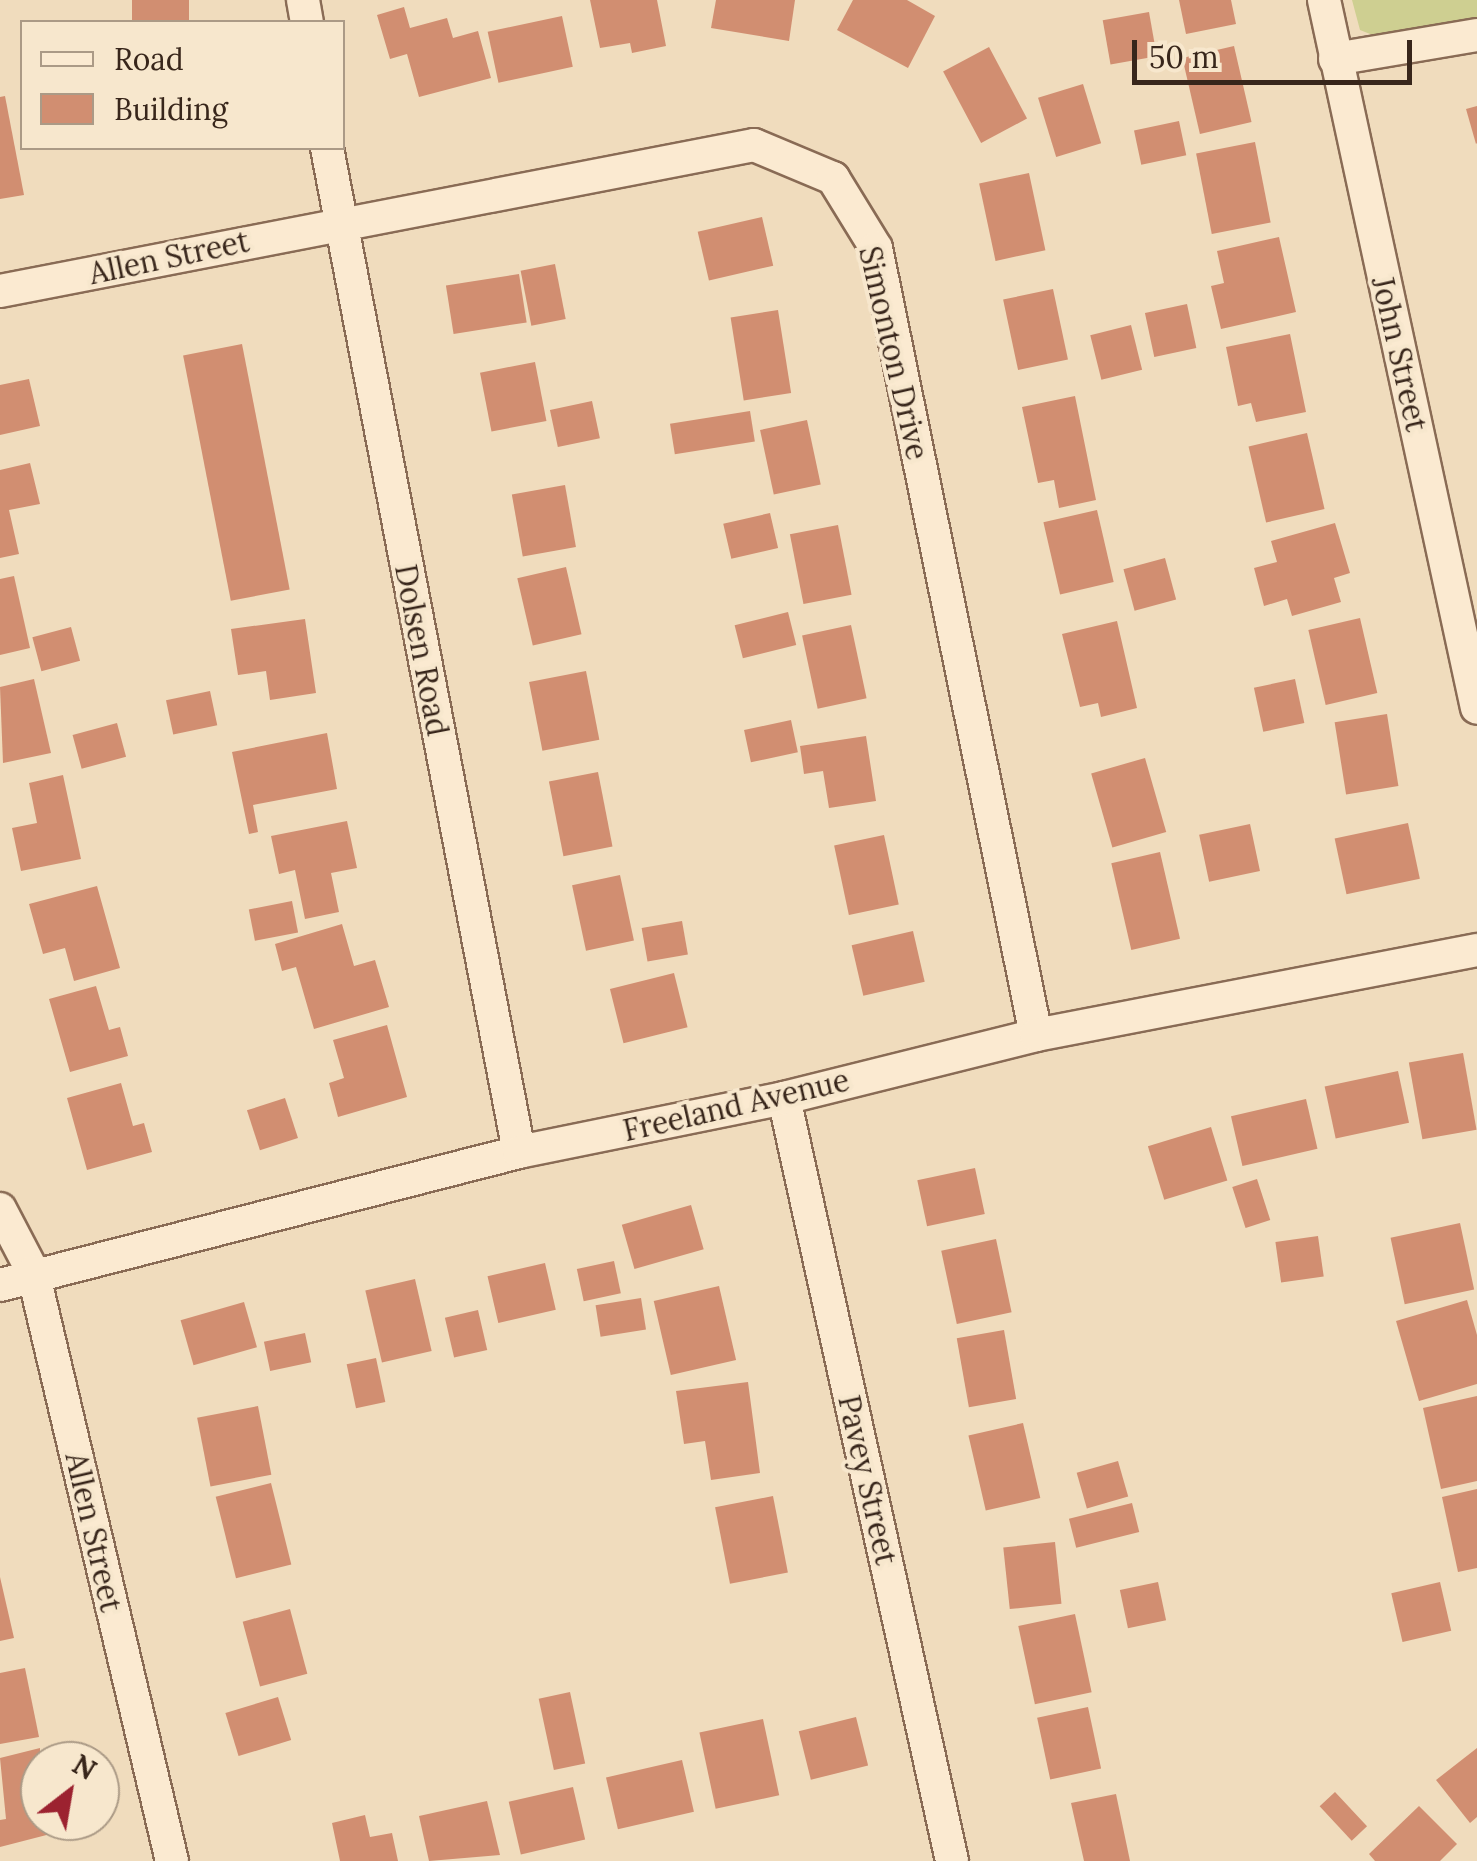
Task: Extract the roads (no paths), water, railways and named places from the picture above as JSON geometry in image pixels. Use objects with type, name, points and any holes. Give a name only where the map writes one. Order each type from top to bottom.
[{"type":"street","name":"John Street","points":[[1324,0],[1334,59],[1471,642],[1477,708]]},
{"type":"street","points":[[1334,59],[1477,35]]},
{"type":"street","name":"Simonton Drive","points":[[338,222],[754,145],[832,178],[876,248],[1036,1035]]},
{"type":"street","name":"Dolsen Road","points":[[326,150],[519,1152]]},
{"type":"street","name":"Allen Street","points":[[0,291],[338,222]]},
{"type":"street","name":"Freeland Avenue","points":[[0,1285],[33,1272],[519,1152],[784,1098],[1036,1035],[1477,950]]},
{"type":"street","name":"Pavey Street","points":[[784,1098],[948,1860]]},
{"type":"street","name":"Allen Street","points":[[0,1209],[33,1272],[172,1861]]}]
